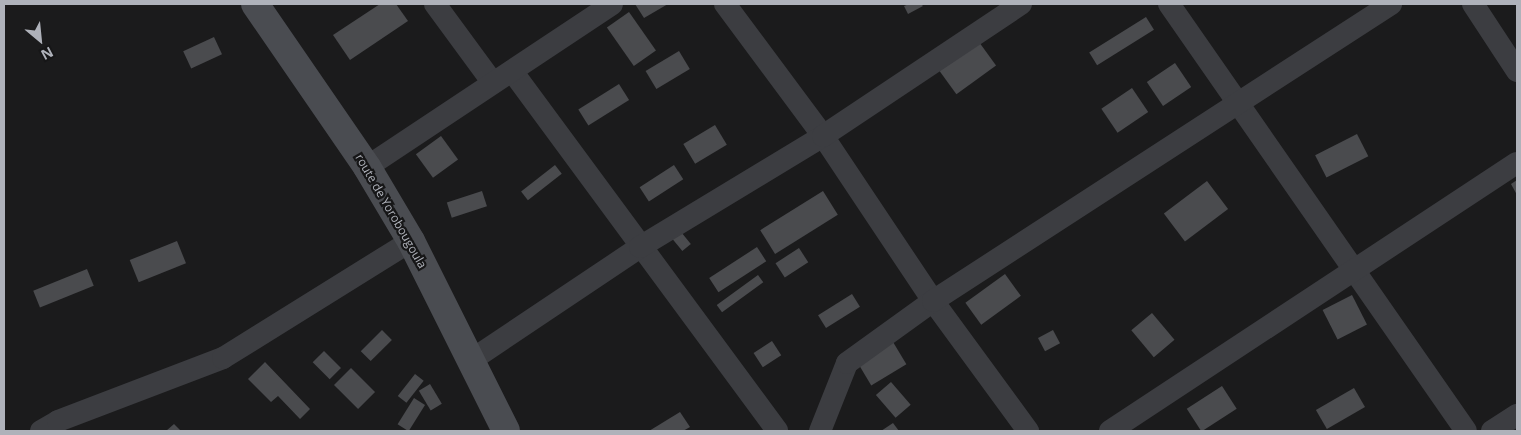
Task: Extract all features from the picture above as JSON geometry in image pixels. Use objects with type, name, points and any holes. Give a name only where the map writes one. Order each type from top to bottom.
[{"type":"main road","name":"route de Yorobougoula","points":[[255,4],[367,167],[411,241],[506,431]]},
{"type":"street","points":[[435,4],[492,84]]},
{"type":"street","points":[[367,167],[612,4]]},
{"type":"street","points":[[724,4],[823,136],[933,301],[1028,431]]},
{"type":"street","points":[[470,361],[640,247],[823,136],[1021,4]]},
{"type":"street","points":[[1170,4],[1466,431]]},
{"type":"street","points":[[820,431],[847,363],[933,301],[1391,4]]},
{"type":"street","points":[[1473,4],[1517,71]]},
{"type":"street","points":[[512,70],[640,247],[777,431]]},
{"type":"street","points":[[1110,431],[1517,163]]},
{"type":"street","points":[[55,428],[223,358],[411,241]]},
{"type":"street","points":[[1492,431],[1517,415]]},
{"type":"building","points":[[380,4],[396,4],[408,21],[350,60],[333,35]]},
{"type":"building","points":[[635,4],[668,4],[644,18]]},
{"type":"building","points":[[921,4],[923,6],[908,14],[904,6]]},
{"type":"building","points":[[629,12],[656,51],[634,66],[607,27]]},
{"type":"building","points":[[1146,17],[1154,30],[1097,65],[1089,53]]},
{"type":"building","points":[[214,37],[222,54],[191,69],[183,51]]},
{"type":"building","points":[[979,42],[996,65],[956,94],[939,71]]},
{"type":"building","points":[[679,51],[690,69],[656,89],[646,71]]},
{"type":"building","points":[[1175,63],[1191,87],[1163,106],[1147,82]]},
{"type":"building","points":[[619,84],[629,100],[588,126],[578,109]]},
{"type":"building","points":[[1132,88],[1148,112],[1118,133],[1101,109]]},
{"type":"building","points":[[715,125],[727,145],[695,164],[683,144]]},
{"type":"building","points":[[1357,134],[1368,156],[1326,178],[1315,155]]},
{"type":"building","points":[[441,136],[458,159],[433,178],[416,154]]},
{"type":"building","points":[[555,165],[562,174],[528,200],[521,191]]},
{"type":"building","points":[[674,165],[683,179],[649,202],[640,187]]},
{"type":"building","points":[[1517,180],[1517,195],[1511,184]]},
{"type":"building","points":[[1207,181],[1228,209],[1185,241],[1164,213]]},
{"type":"building","points":[[482,191],[487,206],[452,218],[447,202]]},
{"type":"building","points":[[823,191],[838,215],[775,254],[760,230]]},
{"type":"building","points":[[677,227],[691,244],[682,251],[668,234]]},
{"type":"building","points":[[177,241],[186,263],[139,282],[130,260]]},
{"type":"building","points":[[757,247],[766,261],[718,292],[709,278]]},
{"type":"building","points":[[799,248],[808,262],[785,278],[776,263]]},
{"type":"building","points":[[87,269],[94,286],[40,307],[33,291]]},
{"type":"building","points":[[1005,274],[1021,296],[981,325],[965,303]]},
{"type":"building","points":[[758,275],[763,282],[722,312],[717,305]]},
{"type":"building","points":[[852,294],[860,307],[826,328],[818,315]]},
{"type":"building","points":[[1352,295],[1367,324],[1338,339],[1323,310]]},
{"type":"building","points":[[1152,313],[1174,340],[1154,357],[1131,330]]},
{"type":"building","points":[[382,330],[392,340],[371,361],[361,351]]},
{"type":"building","points":[[1053,330],[1060,343],[1045,351],[1038,338]]},
{"type":"building","points":[[772,341],[781,355],[763,367],[754,353]]},
{"type":"building","points":[[893,342],[906,364],[871,385],[858,363]]},
{"type":"building","points":[[324,351],[341,368],[330,379],[313,362]]},
{"type":"building","points":[[265,362],[310,409],[300,419],[278,396],[271,402],[248,379]]},
{"type":"building","points":[[351,368],[375,392],[358,409],[334,385]]},
{"type":"building","points":[[415,374],[424,381],[406,403],[398,396]]},
{"type":"building","points":[[891,382],[911,405],[896,418],[876,395]]},
{"type":"building","points":[[430,384],[442,404],[431,410],[419,391]]},
{"type":"building","points":[[1222,386],[1237,409],[1202,431],[1187,409]]},
{"type":"building","points":[[1354,388],[1365,407],[1327,429],[1316,410]]},
{"type":"building","points":[[414,398],[425,405],[409,431],[398,424]]},
{"type":"building","points":[[680,412],[690,427],[683,431],[649,431]]},
{"type":"building","points":[[893,423],[899,431],[881,431]]},
{"type":"building","points":[[174,424],[181,431],[166,431]]}]
